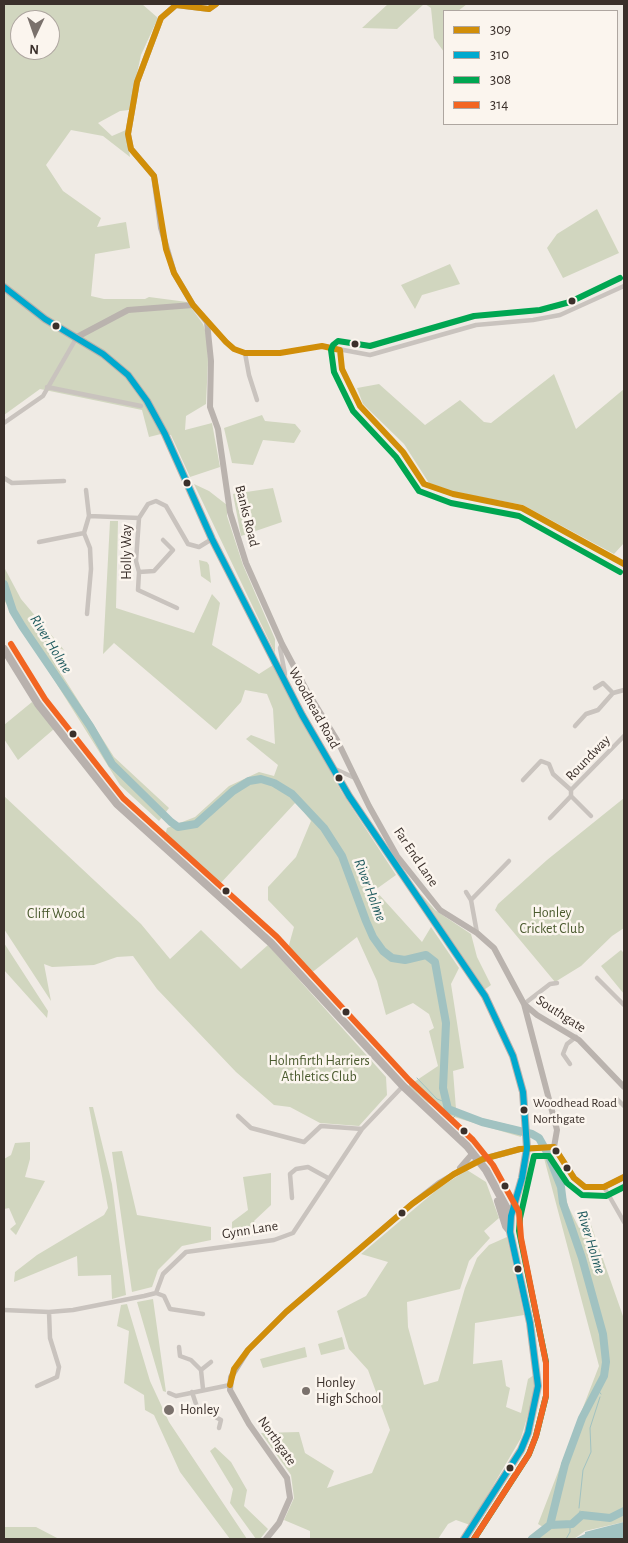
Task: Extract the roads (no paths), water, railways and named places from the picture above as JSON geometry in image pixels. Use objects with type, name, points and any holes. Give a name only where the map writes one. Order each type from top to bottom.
[{"type":"main road","name":"Woodhead Road","points":[[4,287],[45,319],[77,337],[128,375],[147,401],[165,434],[212,539],[333,769],[493,1011],[521,1082],[526,1127],[527,1148],[522,1178],[511,1216],[510,1232]]},
{"type":"main road","points":[[4,650],[38,704],[117,804],[271,943],[403,1086],[473,1153],[479,1160],[511,1216]]},
{"type":"main road","points":[[464,1539],[521,1450],[528,1433],[537,1395],[537,1364],[510,1232],[506,1226],[491,1180]]},
{"type":"main road","points":[[503,1201],[510,1206],[514,1205]]},
{"type":"main road","points":[[502,1214],[511,1216]]},
{"type":"street","points":[[216,4],[209,9],[176,6],[161,18],[138,82],[128,134],[129,144],[135,154],[154,176],[168,256],[174,273],[192,306],[230,346],[245,353],[280,353],[322,346],[370,355],[476,325],[542,319],[573,310],[624,286]]},
{"type":"street","points":[[4,423],[43,396],[77,337],[128,310],[192,306]]},
{"type":"street","name":"Banks Road","points":[[207,322],[211,361],[210,407],[218,430],[230,512],[246,563],[282,644],[313,702]]},
{"type":"street","points":[[340,350],[342,370],[360,406],[404,452],[424,484],[453,494],[522,508],[624,564]]},
{"type":"street","points":[[245,353],[257,400]]},
{"type":"street","points":[[47,387],[142,406]]},
{"type":"street","points":[[4,478],[12,483],[64,481]]},
{"type":"street","points":[[86,490],[88,516],[84,533],[90,548],[91,569],[87,614]]},
{"type":"street","name":"Holly Way","points":[[177,608],[138,590],[139,572],[136,561],[139,518],[148,504],[156,501],[166,506],[188,544],[199,546],[212,539]]},
{"type":"street","points":[[88,516],[139,518]]},
{"type":"street","points":[[39,542],[84,533]]},
{"type":"street","points":[[139,572],[154,571],[173,550],[163,540]]},
{"type":"street","points":[[282,644],[280,648],[285,674],[284,678]]},
{"type":"street","points":[[595,688],[598,682],[613,694]]},
{"type":"street","points":[[575,726],[579,720],[598,710],[613,694],[624,690]]},
{"type":"street","name":"Far End Lane","points":[[313,702],[337,740],[355,778],[398,856],[434,904],[477,933],[499,956],[524,1004]]},
{"type":"street","points":[[575,716],[579,720]]},
{"type":"street","name":"Roundway","points":[[550,818],[571,796],[571,790],[624,736]]},
{"type":"street","points":[[523,780],[541,761],[549,764],[552,774],[571,790]]},
{"type":"street","points":[[333,769],[355,778]]},
{"type":"street","name":"Roundway","points":[[571,796],[591,816]]},
{"type":"street","points":[[471,900],[509,861]]},
{"type":"street","points":[[466,892],[471,900],[477,933]]},
{"type":"street","points":[[597,978],[624,1005]]},
{"type":"street","name":"Southgate","points":[[557,983],[547,986],[524,1004],[537,1015],[576,1037],[624,1087]]},
{"type":"street","name":"Southgate","points":[[547,986],[551,992]]},
{"type":"street","points":[[524,1004],[557,1130],[552,1146]]},
{"type":"street","points":[[570,1064],[562,1054],[567,1044],[576,1037]]},
{"type":"street","name":"Gynn Lane","points":[[156,1293],[163,1274],[186,1252],[274,1240],[293,1233],[362,1129],[403,1086]]},
{"type":"street","points":[[616,1098],[624,1106]]},
{"type":"street","points":[[238,1116],[251,1128],[304,1142],[321,1126],[362,1129]]},
{"type":"street","points":[[169,1393],[176,1396],[230,1385],[234,1369],[248,1350],[286,1312],[412,1204],[454,1174],[479,1160],[527,1148],[552,1146]]},
{"type":"street","points":[[552,1146],[579,1184],[585,1187],[604,1187],[624,1177]]},
{"type":"street","points":[[454,1174],[473,1153]]},
{"type":"street","points":[[292,1198],[290,1174],[296,1169],[308,1167],[328,1178]]},
{"type":"street","points":[[604,1187],[624,1222]]},
{"type":"street","points":[[4,1310],[49,1312],[73,1310],[156,1293],[164,1296],[170,1309],[203,1314]]},
{"type":"street","points":[[38,1386],[56,1376],[59,1367],[50,1338],[49,1312]]},
{"type":"street","points":[[179,1347],[180,1356],[191,1360],[201,1370],[203,1389]]},
{"type":"street","points":[[201,1370],[211,1362]]},
{"type":"street","name":"Northgate","points":[[230,1385],[232,1395],[249,1424],[287,1478],[290,1498],[279,1523],[266,1539]]},
{"type":"street","points":[[192,1392],[197,1407],[221,1420],[219,1428]]},
{"type":"water","points":[[624,1522],[624,1539],[574,1539],[585,1534],[585,1532]]},
{"type":"waterway","name":"River Holme","points":[[4,584],[13,611],[90,726],[112,764],[171,822],[178,827],[196,824],[233,791],[249,781],[261,779],[274,783],[292,794],[324,828],[342,856],[366,921],[373,937],[383,951],[392,958],[405,960],[426,955],[435,962],[446,1023],[443,1088],[448,1109],[482,1122],[532,1134],[539,1138],[548,1154],[561,1187],[563,1203],[582,1258],[603,1334],[606,1362],[604,1376],[582,1418],[565,1464],[550,1525],[532,1539]]},
{"type":"waterway","points":[[417,1078],[437,1099],[445,1102]]},
{"type":"waterway","points":[[409,1084],[445,1116],[452,1119],[457,1114]]},
{"type":"waterway","name":"River Holme","points":[[597,1389],[601,1394]]},
{"type":"waterway","points":[[579,1508],[583,1470],[591,1452],[590,1428],[600,1397]]},
{"type":"waterway","points":[[579,1518],[580,1511]]},
{"type":"waterway","points":[[550,1525],[572,1524],[582,1515],[610,1518],[624,1511]]},
{"type":"waterway","points":[[566,1539],[570,1532],[570,1524]]},
{"type":"place","name":"Woodhead Road Northgate","points":[[524,1110]]},
{"type":"place","name":"Honley High School","points":[[306,1391]]},
{"type":"place","name":"Honley","points":[[169,1410]]},
{"type":"park label","name":"Cliff Wood","points":[[56,914]]},
{"type":"park label","name":"Honley Cricket Club","points":[[552,922]]},
{"type":"park label","name":"Holmfirth Harriers Athletics Club","points":[[319,1070]]}]
